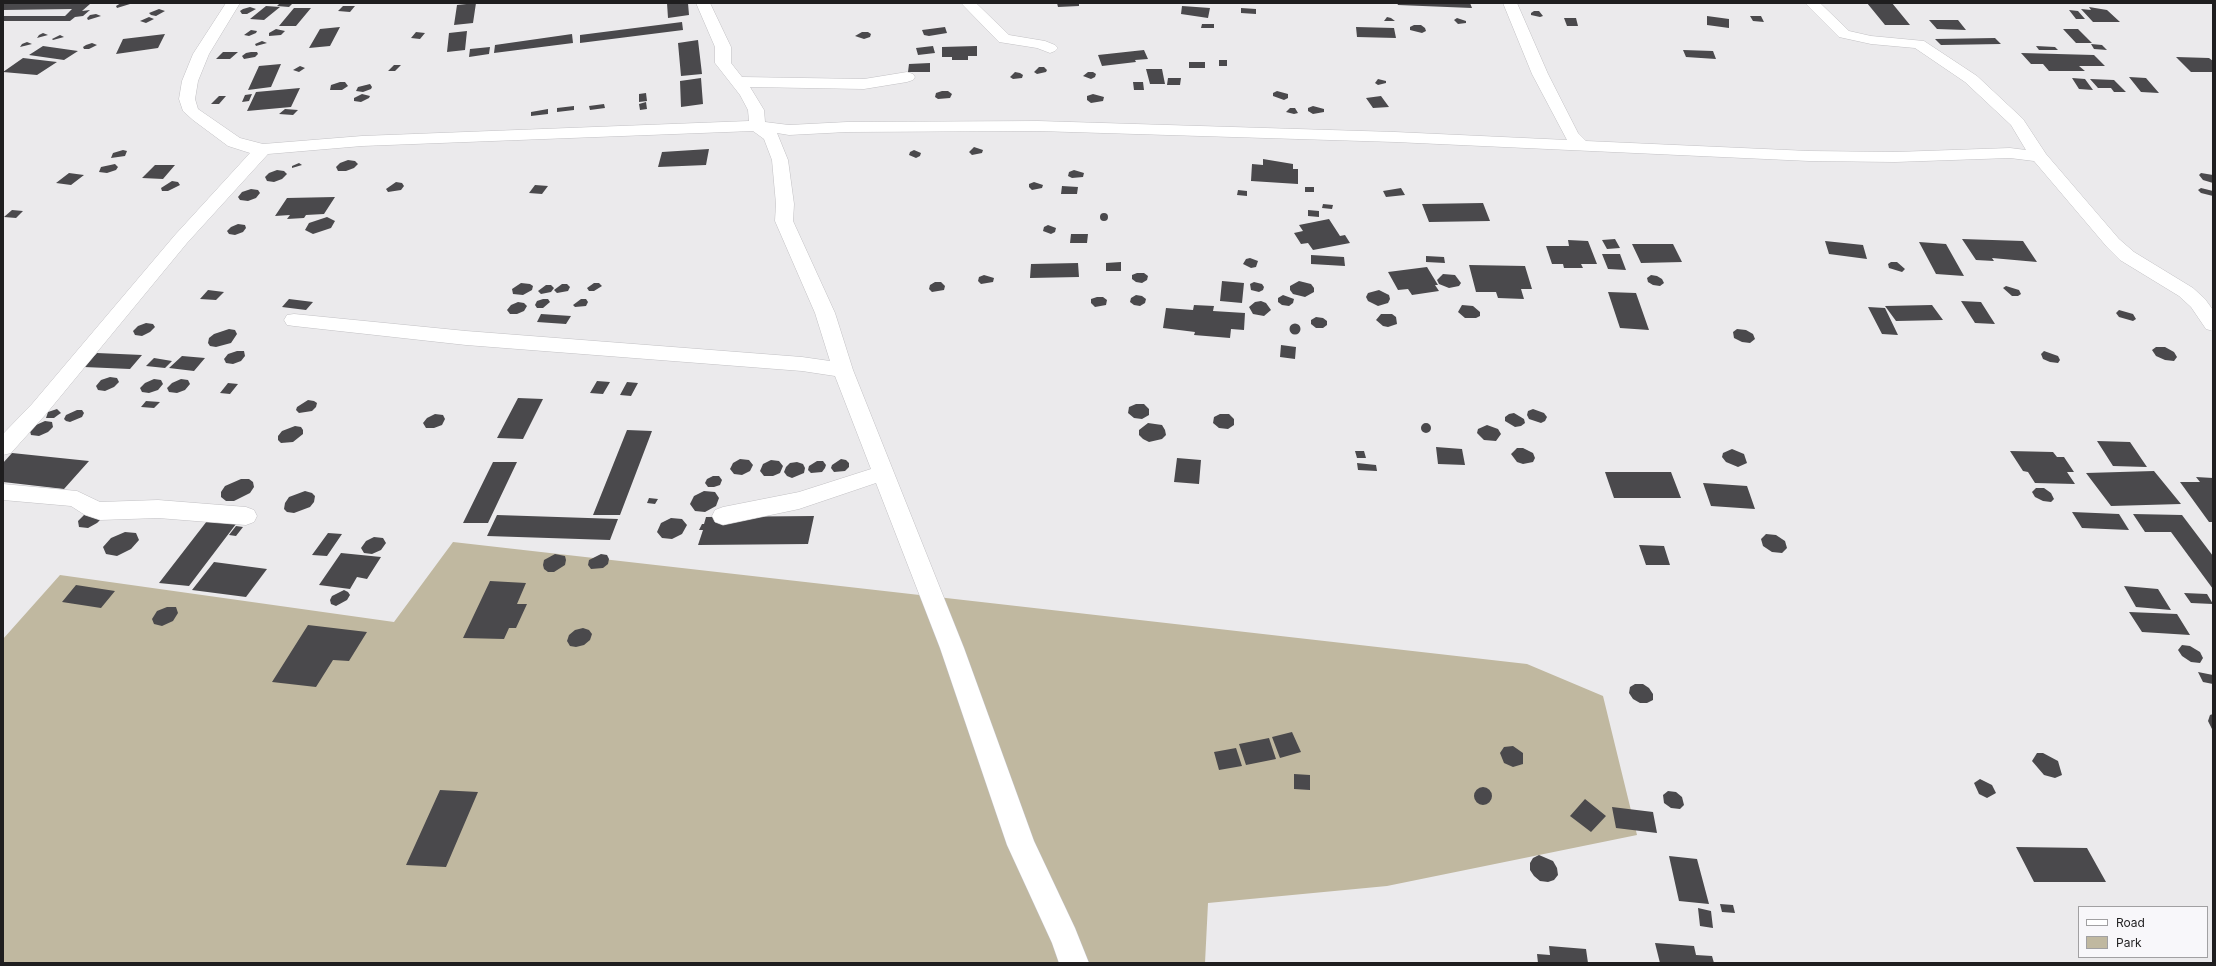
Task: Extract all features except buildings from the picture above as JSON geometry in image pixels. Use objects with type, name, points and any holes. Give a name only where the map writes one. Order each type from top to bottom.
[{"type":"street","points":[[233,3],[202,54],[190,81],[187,99],[191,111],[234,142],[242,146],[263,149],[362,141],[757,126],[789,130],[848,127],[1038,126],[1395,137],[1809,156],[1895,157],[1938,154],[2010,153],[2039,157]]},
{"type":"street","points":[[703,3],[723,47],[723,63],[736,82],[747,94],[756,110],[757,126],[770,137],[780,160],[785,204],[784,220],[799,258],[825,313],[843,370],[952,648],[1021,845],[1065,938],[1074,963]]},
{"type":"street","points":[[968,3],[1000,36],[1050,48]]},
{"type":"street","points":[[1510,3],[1540,74],[1571,135],[1581,146]]},
{"type":"street","points":[[1812,3],[1844,34],[1871,40],[1912,43],[1926,46],[1971,79],[2017,122],[2039,157],[2122,252],[2186,292],[2198,303],[2213,324]]},
{"type":"street","points":[[736,82],[782,84],[864,84],[907,77]]},
{"type":"street","points":[[3,447],[39,408],[181,239],[263,149]]},
{"type":"street","points":[[294,320],[445,336],[802,364],[843,370]]},
{"type":"street","points":[[723,516],[799,500],[883,473]]},
{"type":"street","points":[[3,492],[77,499],[93,510],[100,512],[158,509],[246,516]]},
{"type":"green space","points":[[453,542],[1527,664],[1603,696],[1637,835],[1387,886],[1208,903],[1205,963],[3,963],[3,639],[60,575],[394,622]]}]
